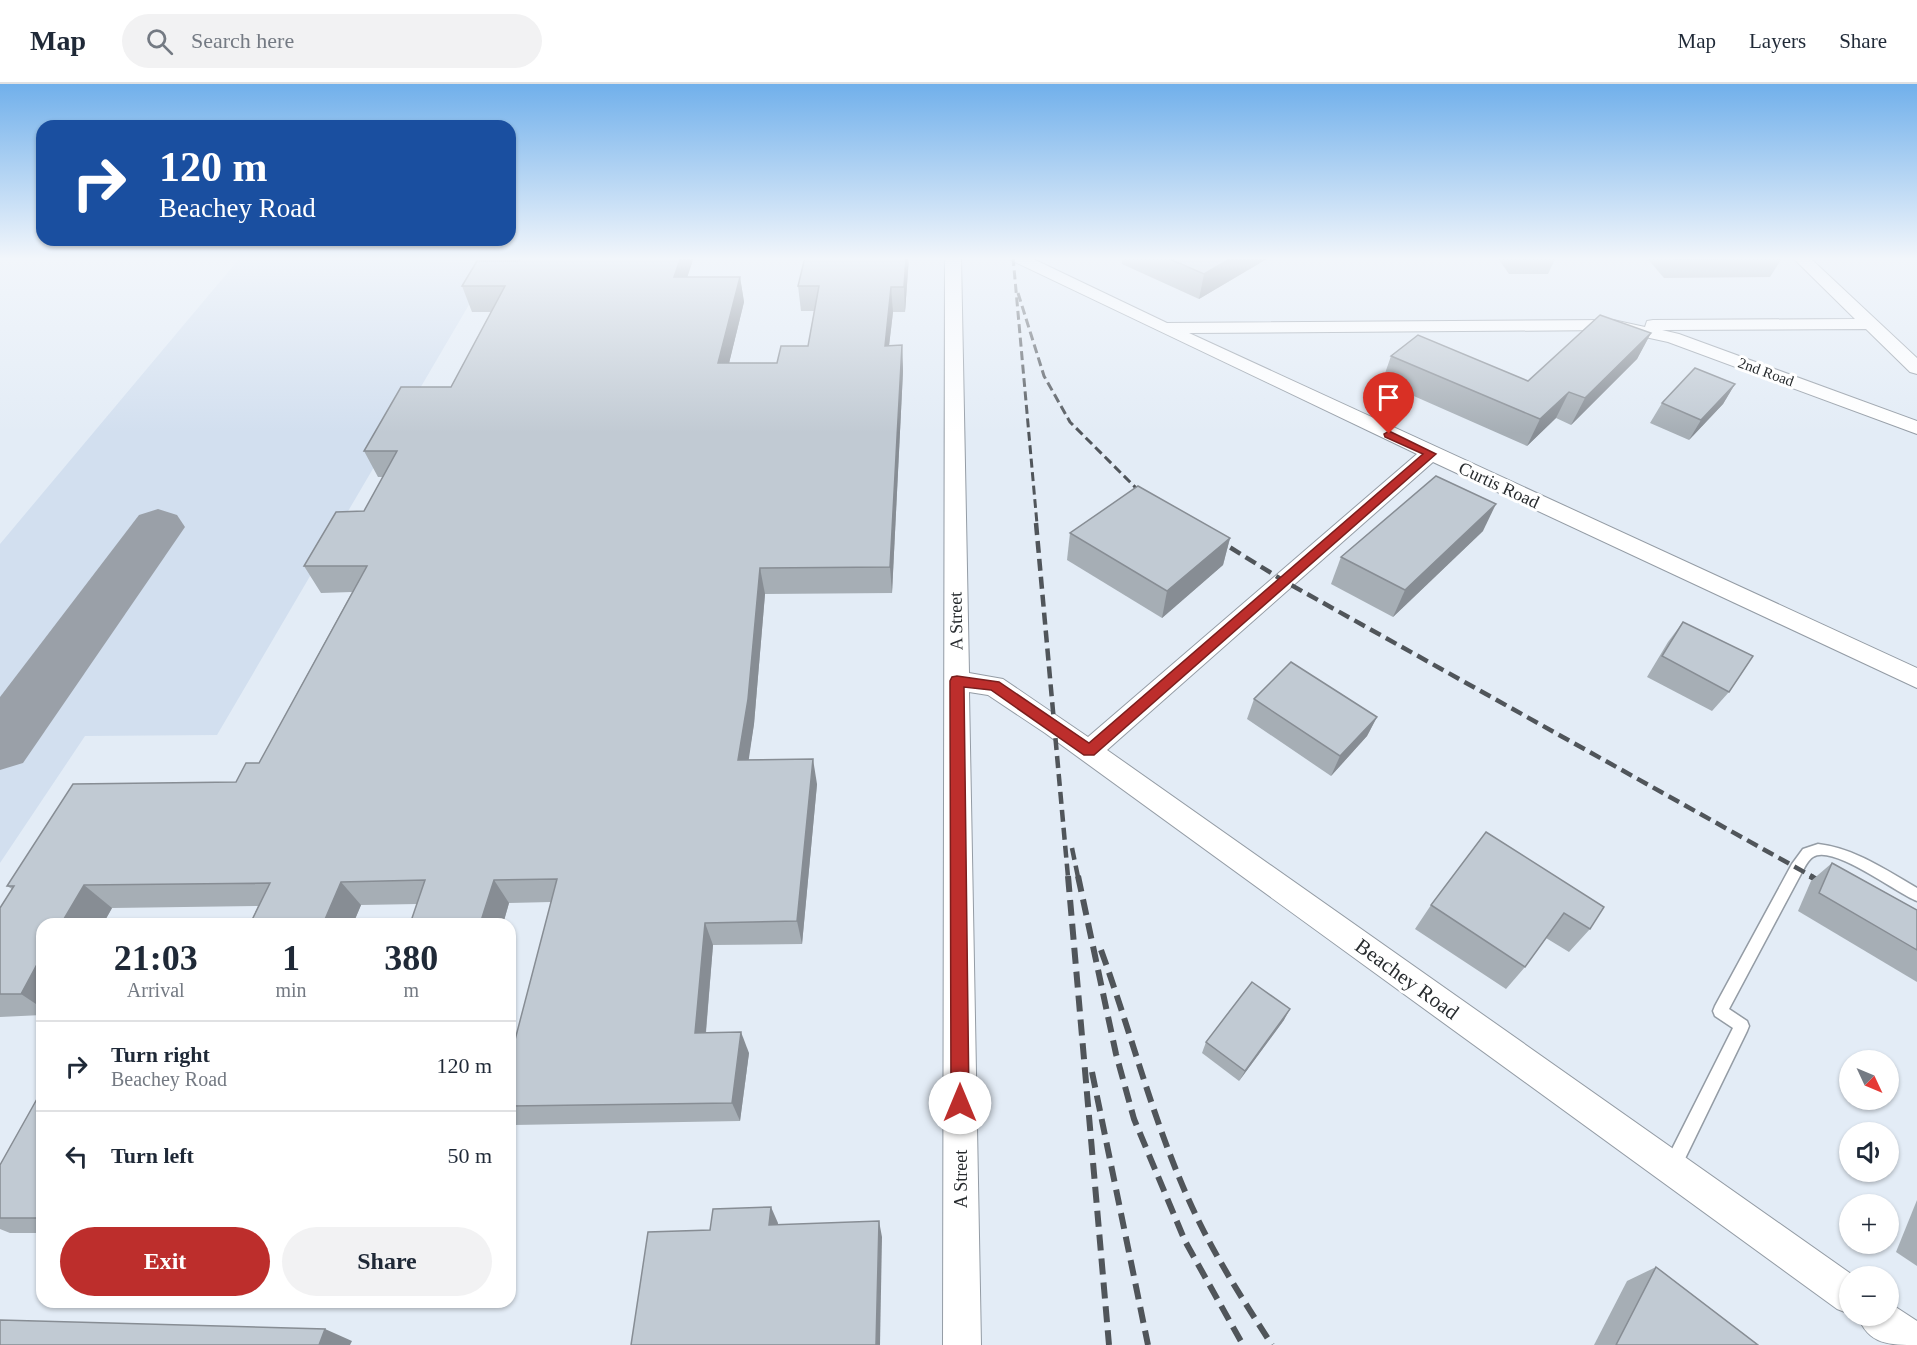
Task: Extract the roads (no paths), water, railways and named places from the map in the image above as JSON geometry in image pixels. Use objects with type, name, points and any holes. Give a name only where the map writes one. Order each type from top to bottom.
[{"type":"street","name":"A Street","points":[[954,316],[962,1345]]},
{"type":"street","name":"Curtis Road","points":[[1138,316],[1430,454],[1917,679]]},
{"type":"street","points":[[1861,316],[1917,368]]},
{"type":"street","name":"2nd Road","points":[[1163,328],[1869,324]]},
{"type":"street","name":"2nd Road","points":[[1613,325],[1673,338],[1917,428]]},
{"type":"street","points":[[1089,751],[1430,454]]},
{"type":"street","name":"Beachey Road","points":[[957,681],[994,686],[1089,751],[1839,1288]]},
{"type":"street","points":[[1891,1326],[1917,1344]]},
{"type":"lane","points":[[1671,1169],[1742,1026],[1720,1011],[1797,868],[1808,852],[1822,849],[1842,853],[1917,895]]},
{"type":"railway","points":[[1018,316],[1037,524]]},
{"type":"railway","points":[[1025,316],[1044,376],[1070,422],[1139,491],[1149,497]]},
{"type":"railway","points":[[1036,523],[1068,877]]},
{"type":"railway","points":[[1215,538],[1284,581],[1813,877]]},
{"type":"railway","points":[[1072,848],[1078,877]]},
{"type":"railway","points":[[1068,876],[1109,1345]]},
{"type":"railway","points":[[1078,876],[1116,1054],[1134,1119],[1185,1241],[1243,1345]]},
{"type":"railway","points":[[1810,876],[1828,886]]},
{"type":"railway","points":[[1101,950],[1178,1176],[1210,1242],[1272,1345]]},
{"type":"railway","points":[[1092,1072],[1148,1345]]}]
